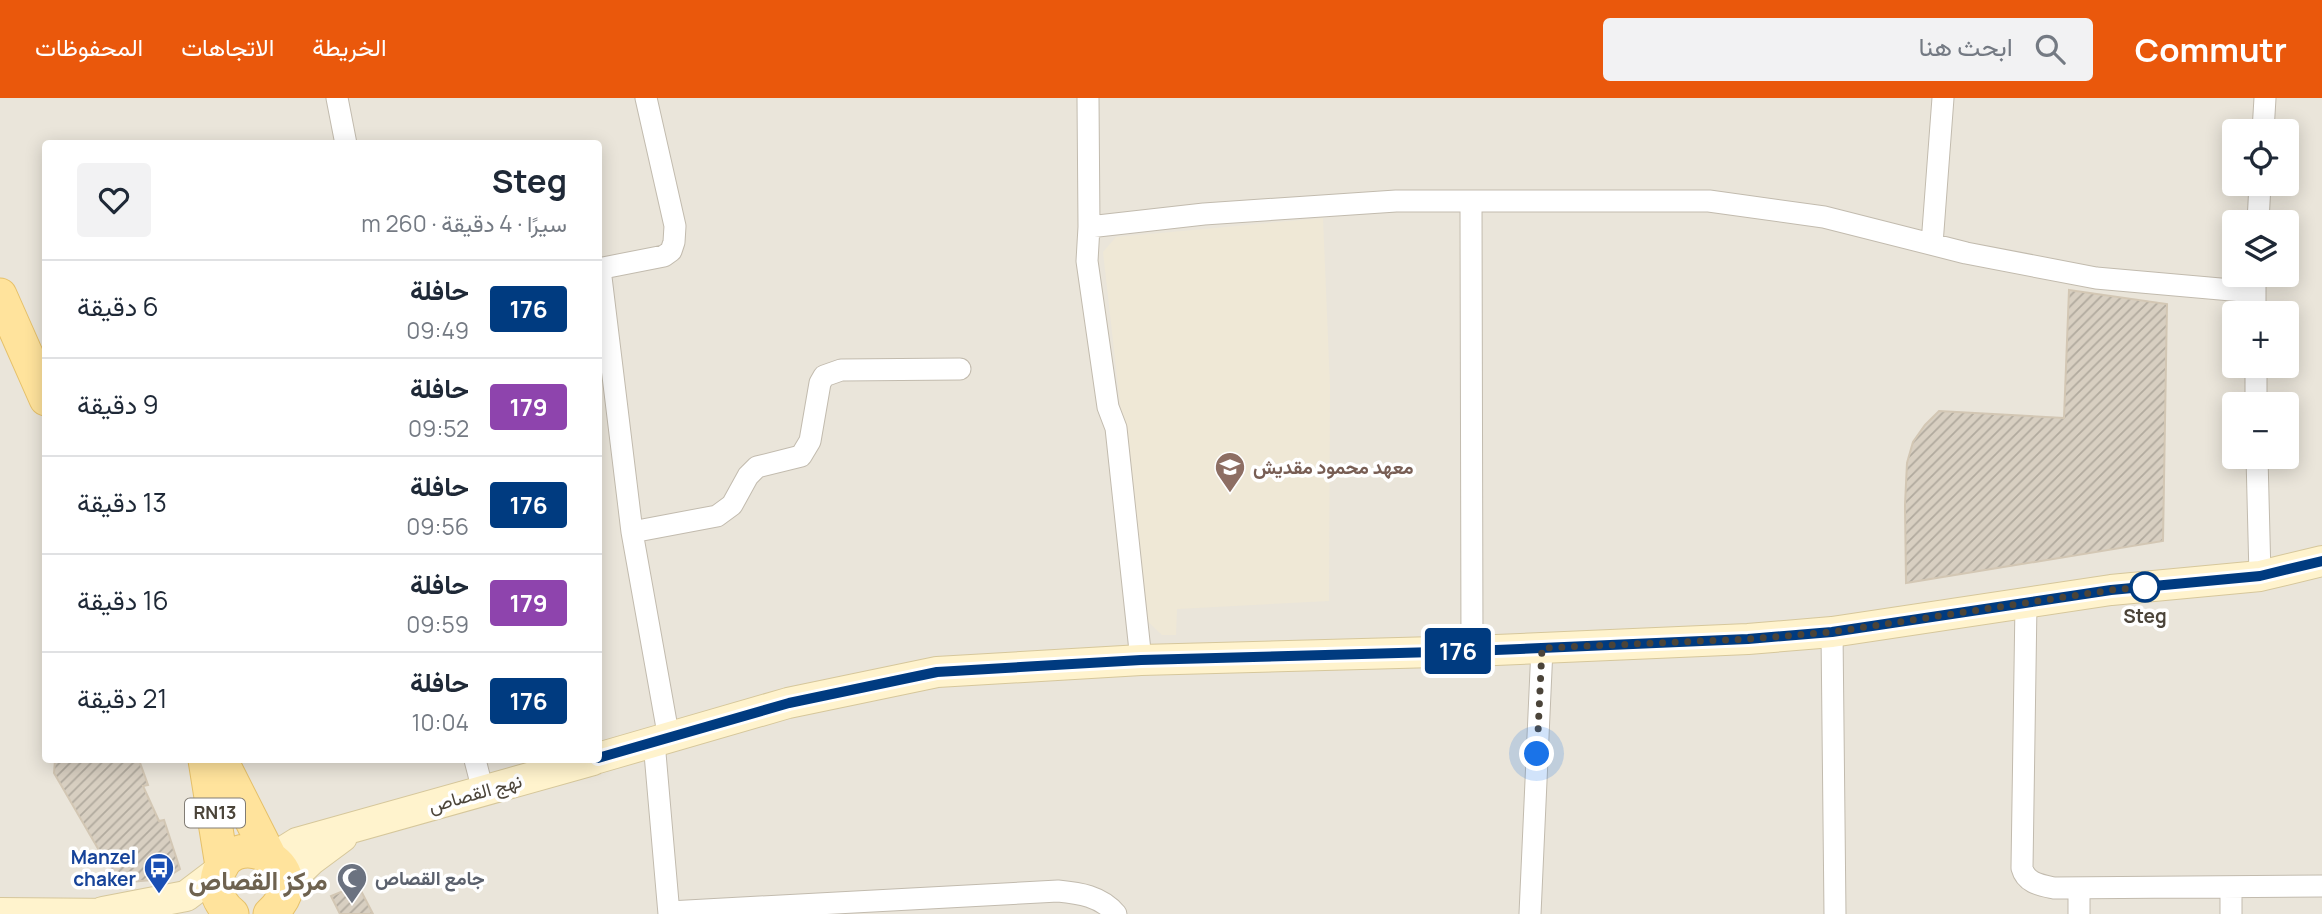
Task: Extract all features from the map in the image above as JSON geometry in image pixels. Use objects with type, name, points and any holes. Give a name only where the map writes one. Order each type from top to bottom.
[{"type":"main road","points":[[0,295],[42,390]]},
{"type":"main road","name":"RN13","points":[[205,763],[220,869],[217,891],[220,901],[232,914]]},
{"type":"main road","name":"RN13","points":[[222,763],[280,886]]},
{"type":"main road","name":"RN13","points":[[220,869],[238,853],[248,850],[280,886]]},
{"type":"street","points":[[337,98],[345,140]]},
{"type":"street","points":[[602,268],[664,256],[674,242],[674,216],[646,98]]},
{"type":"street","points":[[1088,98],[1087,261],[1108,407],[1116,428],[1141,660]]},
{"type":"street","points":[[1932,244],[1943,98]]},
{"type":"street","points":[[2264,119],[2265,98]]},
{"type":"street","points":[[1089,227],[1204,214],[1396,201],[1709,201],[1824,217],[2014,263],[2096,278],[2255,293]]},
{"type":"street","points":[[1471,202],[1472,651]]},
{"type":"street","points":[[602,293],[661,741],[669,913],[829,910],[1058,891],[1083,894],[1104,903],[1116,914]]},
{"type":"street","points":[[632,532],[717,516],[732,505],[748,476],[757,467],[801,456],[810,442],[820,383],[824,376],[841,370],[960,369]]},
{"type":"street","points":[[2258,469],[2260,576]]},
{"type":"street","points":[[602,757],[789,703],[937,672],[1141,660],[1472,651],[1748,639],[1832,632],[2111,590],[2260,576],[2322,561]]},
{"type":"street","points":[[2026,603],[2022,868],[2025,877],[2042,886],[2079,888],[2322,886]]},
{"type":"street","points":[[1832,632],[1835,914]]},
{"type":"street","points":[[1530,914],[1542,648]]},
{"type":"street","points":[[476,763],[482,791]]},
{"type":"street","name":"نهج القصاص","points":[[280,886],[311,859],[357,827],[582,763]]},
{"type":"street","points":[[0,913],[110,913],[186,896],[220,869]]},
{"type":"street","points":[[2231,887],[2231,914]]},
{"type":"street","points":[[2079,888],[2080,914]]},
{"type":"shaded area","points":[[0,98],[2322,98],[2322,914],[0,914]]},
{"type":"shaded area","name":"معهد محمود مقديش","points":[[1323,218],[1330,386],[1329,601],[1177,609],[1176,635],[1162,635],[1144,618],[1103,252],[1116,237]]},
{"type":"building","points":[[2069,290],[2167,304],[2163,541],[1906,583],[1907,463],[1913,442],[1939,411],[2064,418]]},
{"type":"building","points":[[55,763],[140,763],[148,785],[143,786],[159,821],[164,820],[180,869],[164,879],[118,883],[54,773]]},
{"type":"building","name":"جامع القصاص","points":[[358,885],[373,914],[340,914],[331,896]]},
{"type":"bus line","name":"176","points":[[602,757],[789,703],[937,672],[1141,660],[1472,651],[1748,639],[1832,632],[2111,590],[2260,576],[2322,561]]},
{"type":"place","name":"معهد محمود مقديش","points":[[1230,494]]},
{"type":"place","name":"Steg","points":[[2145,587]]},
{"type":"place","name":"Manzel chaker","points":[[159,895]]},
{"type":"place","name":"جامع القصاص","points":[[352,905]]},
{"type":"district","name":"مركز القصاص","points":[[258,881]]},
{"type":"route","points":[[1537,754],[1542,648],[1748,639],[1832,632],[2145,587]]}]
